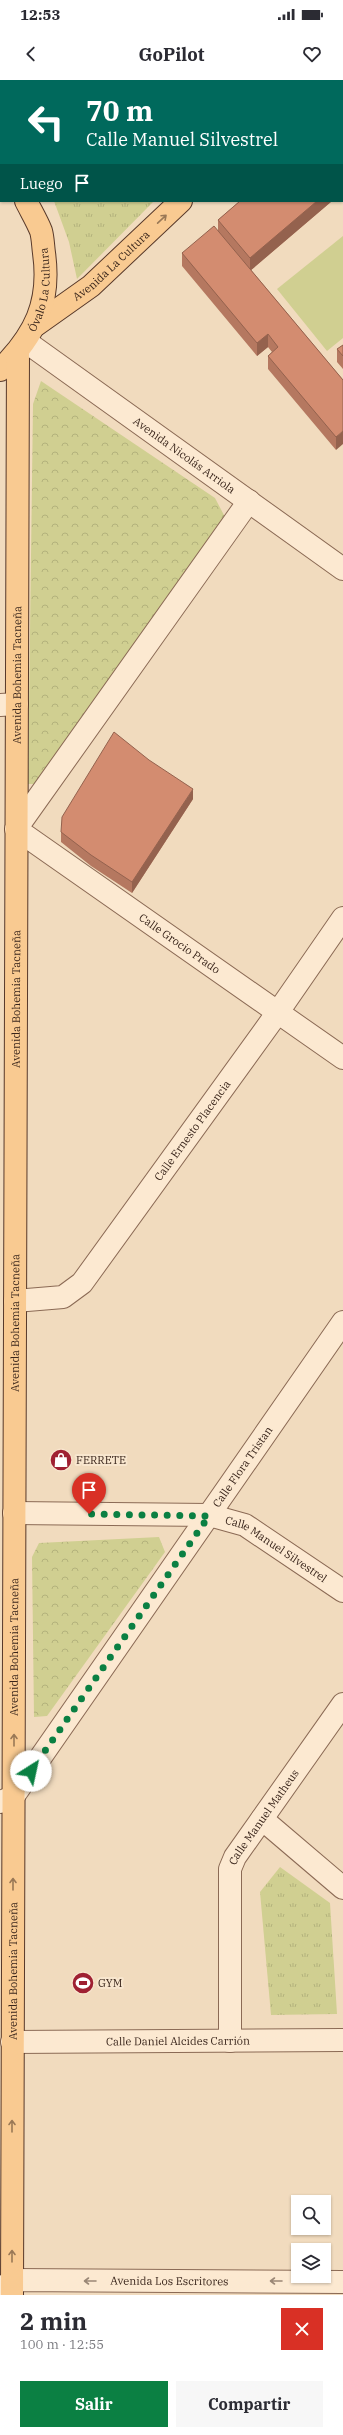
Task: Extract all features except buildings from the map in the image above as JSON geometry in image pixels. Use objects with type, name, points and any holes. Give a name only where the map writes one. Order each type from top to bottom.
[{"type":"main road","name":"Óvalo La Cultura","points":[[0,370],[26,339],[42,308],[47,273],[41,231],[26,202]]},
{"type":"main road","name":"Avenida La Cultura","points":[[26,339],[91,286],[180,202]]},
{"type":"main road","name":"Avenida Bohemia Tacneña","points":[[8,2289],[12,2042],[7,1799],[14,1513],[16,829],[8,704],[26,339]]},
{"type":"street","name":"Avenida Nicolás Arriola","points":[[26,339],[343,569]]},
{"type":"street","points":[[16,829],[250,501]]},
{"type":"street","name":"Calle Grocio Prado","points":[[16,829],[343,1058]]},
{"type":"street","name":"Calle Ernesto Placencia","points":[[15,1302],[63,1297],[82,1283],[278,1012],[343,918]]},
{"type":"street","name":"Calle Flora Tristan","points":[[7,1799],[209,1516],[343,1322]]},
{"type":"street","name":"Calle Manuel Silvestrel","points":[[14,1513],[209,1516],[245,1525],[343,1591]]},
{"type":"street","name":"Calle Manuel Matheus","points":[[230,2041],[230,1869],[235,1857],[343,1704]]},
{"type":"street","points":[[262,1819],[343,1888]]},
{"type":"street","name":"Calle Daniel Alcides Carrión","points":[[12,2042],[343,2040]]},
{"type":"street","name":"Avenida Los Escritores","points":[[8,2289],[343,2282]]},
{"type":"green space","points":[[54,202],[153,202],[77,279],[69,242]]},
{"type":"green space","points":[[343,236],[343,338],[327,351],[277,289]]},
{"type":"green space","points":[[41,381],[215,498],[226,519],[45,784],[28,784],[33,404]]},
{"type":"green space","points":[[159,1537],[165,1552],[47,1716],[34,1717],[32,1557],[39,1543]]},
{"type":"green space","points":[[280,1867],[330,1903],[337,2014],[271,2015],[260,1892]]},
{"type":"place","name":"FERRETE","points":[[61,1460]]},
{"type":"place","name":"GYM","points":[[83,1983]]},
{"type":"route","points":[[31,1771],[209,1516],[89,1514]]}]
